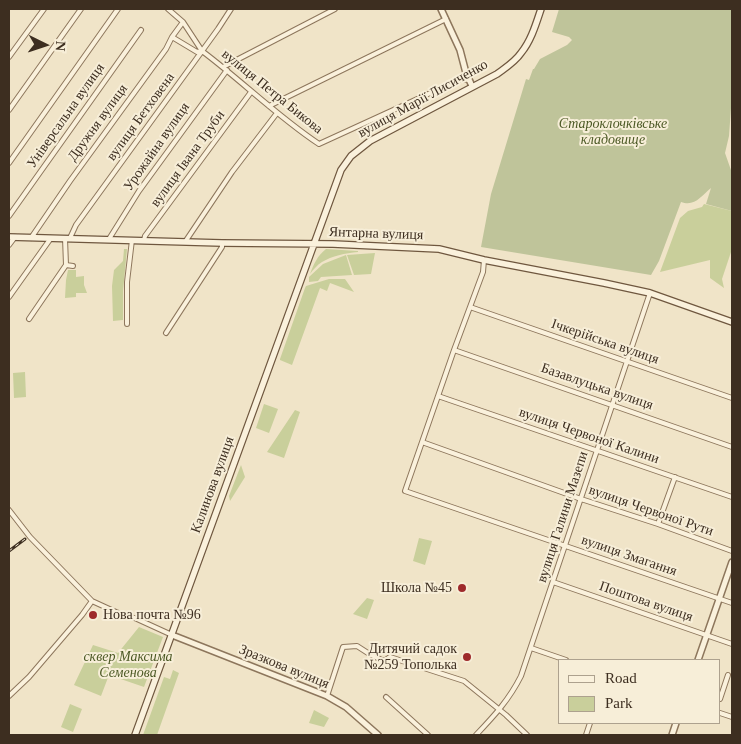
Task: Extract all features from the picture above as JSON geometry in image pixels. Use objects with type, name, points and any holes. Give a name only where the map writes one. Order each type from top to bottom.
[{"type":"main road","name":"вулиця Марії Лисиченко","points":[[314,244],[346,161],[370,141],[502,70],[515,60],[522,53],[531,36],[541,9]]},
{"type":"main road","name":"Янтарна вулиця","points":[[12,237],[314,244],[449,251],[484,260],[650,293],[732,322]]},
{"type":"main road","name":"Калинова вулиця","points":[[135,735],[314,244]]},
{"type":"street","points":[[9,57],[44,9]]},
{"type":"street","points":[[9,110],[81,9]]},
{"type":"street","points":[[9,163],[118,9]]},
{"type":"street","points":[[168,9],[183,22],[202,51]]},
{"type":"street","name":"вулиця Бетховена","points":[[68,238],[231,9]]},
{"type":"street","points":[[225,68],[335,9]]},
{"type":"street","points":[[441,9],[460,50],[472,86]]},
{"type":"street","points":[[269,106],[446,19]]},
{"type":"street","name":"Дружня вулиця","points":[[31,238],[166,49],[183,22]]},
{"type":"street","name":"Універсальна вулиця","points":[[9,216],[141,30]]},
{"type":"street","name":"вулиця Петра Бикова","points":[[172,38],[197,52],[202,51],[225,68],[277,113],[319,144],[461,79],[469,80]]},
{"type":"street","name":"Урожайна вулиця","points":[[109,239],[139,192],[225,68]]},
{"type":"street","name":"вулиця Івана Труби","points":[[144,240],[145,236],[251,92]]},
{"type":"street","points":[[185,242],[232,172],[277,113]]},
{"type":"street","points":[[9,245],[12,237]]},
{"type":"street","points":[[9,296],[50,238]]},
{"type":"street","points":[[29,319],[66,265],[68,238]]},
{"type":"street","points":[[128,324],[128,282],[132,240]]},
{"type":"street","points":[[166,333],[222,247],[222,243]]},
{"type":"street","points":[[422,442],[483,270],[484,260]]},
{"type":"street","points":[[66,265],[73,266]]},
{"type":"street","name":"вулиця Галини Мазепи","points":[[476,735],[512,694],[521,676],[650,293]]},
{"type":"street","name":"Ічкерійська вулиця","points":[[470,307],[732,398]]},
{"type":"street","name":"Базавлуцька вулиця","points":[[454,350],[732,447]]},
{"type":"street","name":"вулиця Червоної Калини","points":[[438,396],[732,497]]},
{"type":"street","name":"вулиця Змагання","points":[[422,442],[405,491],[732,603]]},
{"type":"street","name":"вулиця Червоної Рути","points":[[422,442],[732,551]]},
{"type":"street","points":[[658,524],[675,477]]},
{"type":"street","points":[[9,510],[30,537],[92,601],[172,635]]},
{"type":"street","points":[[698,659],[732,562]]},
{"type":"street","name":"Поштова вулиця","points":[[553,582],[732,644]]},
{"type":"street","points":[[9,696],[29,677],[92,601]]},
{"type":"street","name":"Зразкова вулиця","points":[[172,635],[327,696],[346,707],[378,735]]},
{"type":"street","points":[[327,696],[343,647],[357,646],[384,662],[390,657],[464,681],[528,735]]},
{"type":"street","points":[[531,648],[563,659]]},
{"type":"street","points":[[721,696],[728,675]]},
{"type":"street","points":[[386,697],[428,735]]},
{"type":"green space","name":"Староклочківське кладовище","points":[[559,9],[732,9],[732,94],[729,136],[725,153],[732,173],[732,211],[706,204],[711,188],[694,202],[681,202],[659,261],[651,275],[481,247],[491,194],[526,79],[529,80],[533,69],[540,59],[567,45],[572,40],[569,37],[552,32]]},
{"type":"green space","points":[[704,204],[732,211],[732,249],[722,279],[724,288],[710,278],[710,260],[660,272],[680,218],[688,211],[702,207]]},
{"type":"green space","points":[[124,249],[127,249],[123,291],[123,320],[113,321],[112,286],[114,270],[123,261]]},
{"type":"green space","points":[[326,249],[358,252],[339,255],[326,260],[318,265],[310,274],[318,257]]},
{"type":"green space","points":[[375,253],[371,274],[354,275],[347,255]]},
{"type":"green space","points":[[346,255],[352,275],[321,277],[318,281],[309,282],[309,277],[323,264]]},
{"type":"green space","points":[[68,270],[76,270],[76,277],[84,276],[84,285],[87,293],[76,293],[76,297],[65,298]]},
{"type":"green space","points":[[329,279],[345,279],[354,292],[330,283],[327,291],[320,288],[292,365],[280,360],[306,286]]},
{"type":"green space","points":[[25,372],[26,397],[14,398],[13,373]]},
{"type":"green space","points":[[264,404],[278,409],[269,433],[256,428]]},
{"type":"green space","points":[[295,410],[300,412],[284,458],[267,452]]},
{"type":"green space","points":[[241,465],[245,477],[230,501],[229,496]]},
{"type":"green space","points":[[419,538],[432,541],[425,565],[413,561]]},
{"type":"green space","points":[[367,598],[374,600],[367,619],[353,614]]},
{"type":"green space","name":"сквер Максима Семенова","points":[[139,627],[163,637],[144,687],[109,675],[101,696],[74,685],[93,645],[118,653]]},
{"type":"green space","points":[[173,670],[179,673],[157,735],[143,735],[164,677],[170,679]]},
{"type":"green space","points":[[70,704],[82,709],[73,732],[61,727]]},
{"type":"green space","points":[[314,710],[329,718],[324,727],[309,723]]},
{"type":"railway","points":[[9,551],[25,539]]},
{"type":"place","name":"Школа №45","points":[[462,588]]},
{"type":"place","name":"Нова почта №96","points":[[93,615]]},
{"type":"place","name":"Дитячий садок №259 Тополька","points":[[467,657]]}]
